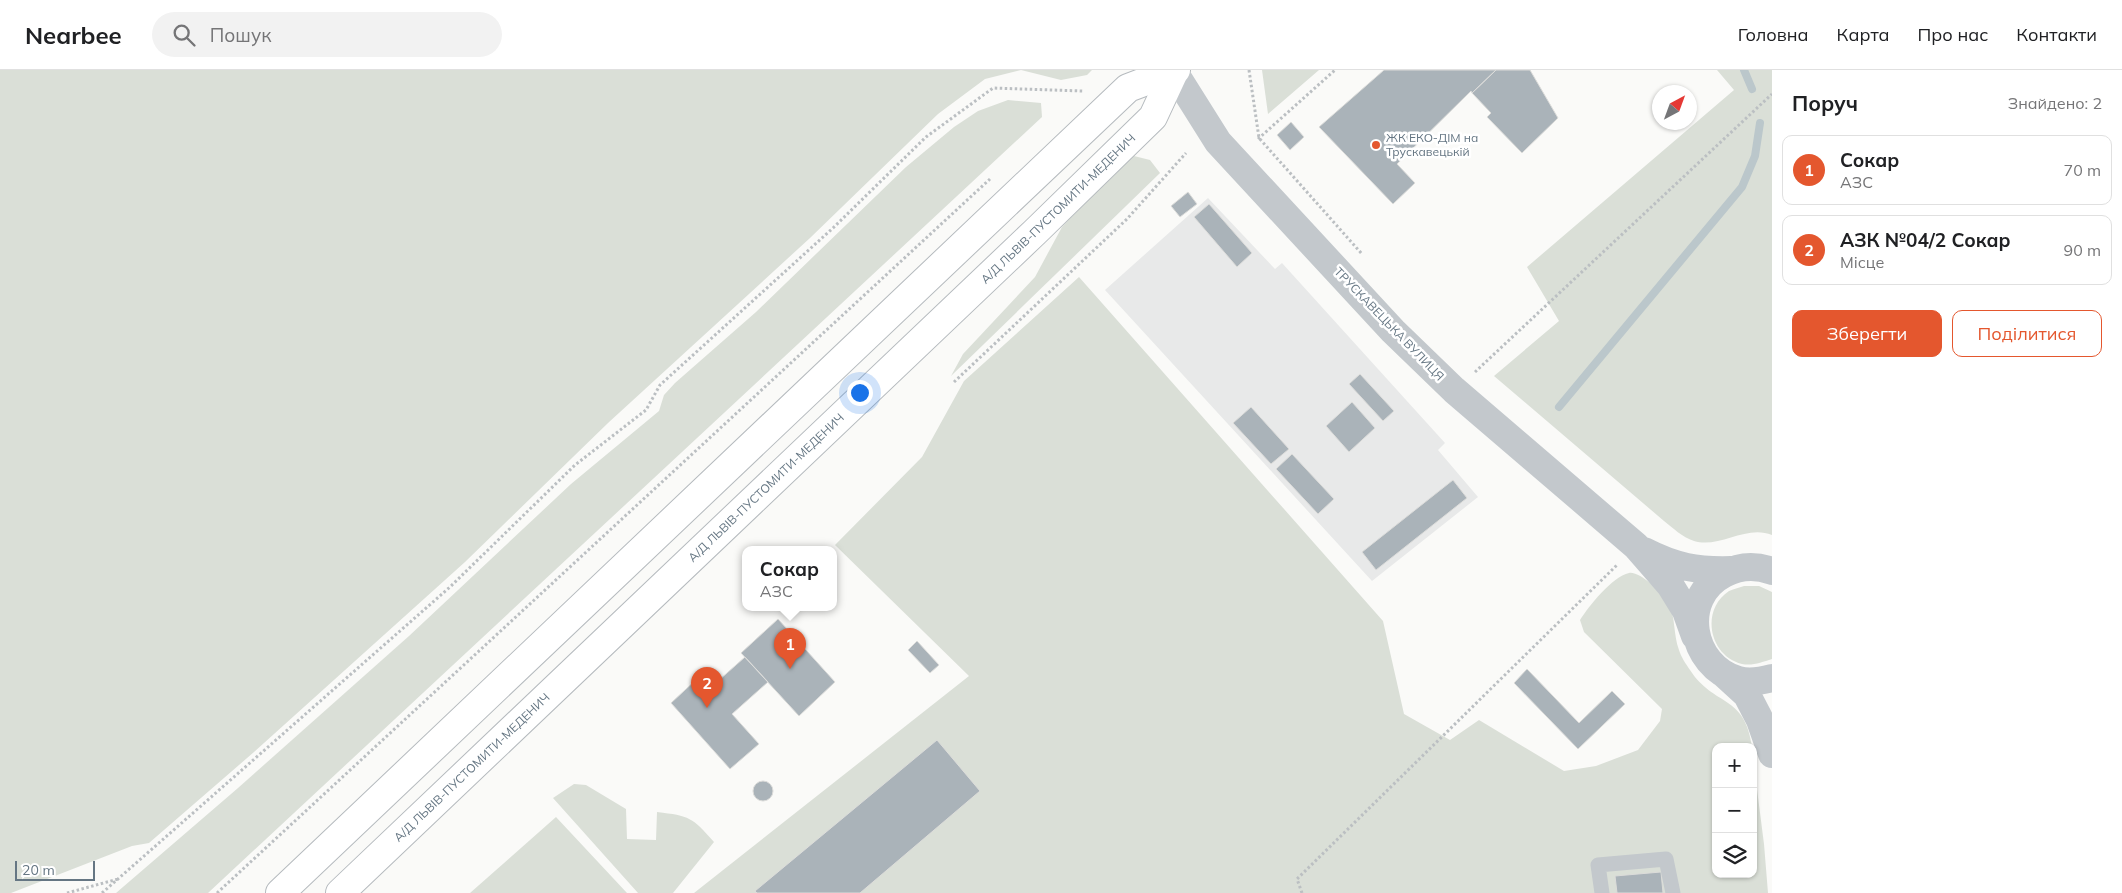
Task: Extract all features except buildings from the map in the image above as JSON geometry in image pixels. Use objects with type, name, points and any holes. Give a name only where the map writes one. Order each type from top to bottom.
[{"type":"main road","points":[[280,893],[1128,88],[1175,71]]},
{"type":"main road","name":"А/Д ЛЬВІВ-ПУСТОМИТИ-МЕДЕНИЧ","points":[[340,893],[1014,252],[1153,116],[1175,71]]},
{"type":"street","name":"ТРУСКАВЕЦЬКА ВУЛИЦЯ","points":[[1175,71],[1218,142],[1393,331],[1454,390],[1636,546],[1670,585],[1686,611],[1701,652],[1711,665],[1724,674]]},
{"type":"street","name":"ТРУСКАВЕЦЬКА ВУЛИЦЯ","points":[[1636,546],[1666,562],[1704,570],[1731,570],[1748,566],[1772,571]]},
{"type":"street","points":[[1695,636],[1694,620],[1697,604],[1706,589],[1717,577],[1731,570]]},
{"type":"street","points":[[1724,674],[1740,680],[1756,682],[1772,678]]},
{"type":"street","points":[[1724,674],[1747,695],[1760,720],[1772,754]]},
{"type":"lane","points":[[1602,893],[1598,865],[1666,859],[1672,893]]},
{"type":"path","points":[[1249,70],[1259,138],[1363,255]]},
{"type":"path","points":[[1253,143],[1335,70]]},
{"type":"path","points":[[102,893],[450,587],[575,464],[646,410],[660,385],[833,228],[926,137],[993,88],[1083,91]]},
{"type":"path","points":[[1480,379],[1473,373],[1772,94]]},
{"type":"path","points":[[954,382],[1127,219],[1186,153]]},
{"type":"path","points":[[218,893],[994,175]]},
{"type":"path","points":[[1302,893],[1297,880],[1636,546]]},
{"type":"path","points":[[67,893],[118,879]]},
{"type":"shaded area","points":[[0,70],[1021,70],[985,79],[938,114],[810,238],[608,423],[465,562],[254,752],[149,843],[132,846],[11,893],[0,893]]},
{"type":"shaded area","points":[[1021,70],[1092,70],[1087,75],[1061,80]]},
{"type":"shaded area","points":[[1262,70],[1319,70],[1268,114]]},
{"type":"shaded area","points":[[1717,70],[1772,70],[1772,535],[1752,532],[1703,543],[1694,541],[1674,529],[1494,376],[1559,321],[1527,267],[1687,130],[1697,130],[1697,122],[1734,90]]},
{"type":"shaded area","points":[[1008,100],[1041,103],[1042,117],[208,893],[116,893],[238,788],[409,636],[571,484],[659,411],[664,395],[675,383],[756,312],[906,167],[954,127],[978,111]]},
{"type":"shaded area","points":[[1134,156],[1150,160],[1160,173],[951,376],[963,354],[1035,277],[1062,227],[1120,163]]},
{"type":"shaded area","points":[[1208,198],[1275,269],[1282,263],[1445,443],[1438,450],[1478,497],[1372,581],[1105,290]]},
{"type":"shaded area","points":[[1079,277],[1383,621],[1404,714],[1450,740],[1479,720],[1564,771],[1596,766],[1638,750],[1660,721],[1662,709],[1584,632],[1580,620],[1608,586],[1622,576],[1634,573],[1650,583],[1661,593],[1671,608],[1679,650],[1688,668],[1699,682],[1736,709],[1743,718],[1751,743],[1712,743],[1712,878],[1757,878],[1757,789],[1768,893],[694,893],[969,676],[835,545],[922,457],[964,381]]},
{"type":"shaded area","points":[[1744,586],[1759,586],[1772,592],[1772,659],[1750,664],[1742,664],[1722,652],[1712,632],[1714,609],[1720,599],[1729,591]]},
{"type":"shaded area","points":[[574,784],[586,785],[626,809],[627,839],[656,840],[657,812],[690,819],[714,842],[673,893],[638,893],[553,798]]},
{"type":"shaded area","points":[[556,817],[627,893],[470,893]]},
{"type":"waterway","points":[[1744,70],[1752,89]]},
{"type":"waterway","points":[[1559,407],[1742,187],[1755,156],[1760,123]]},
{"type":"place","name":"ЖК ЕКО-ДІМ на Трускавецькій","points":[[1376,145]]},
{"type":"place","name":"Сокар","points":[[790,669]]},
{"type":"place","name":"АЗК №04/2 Сокар","points":[[707,708]]}]
